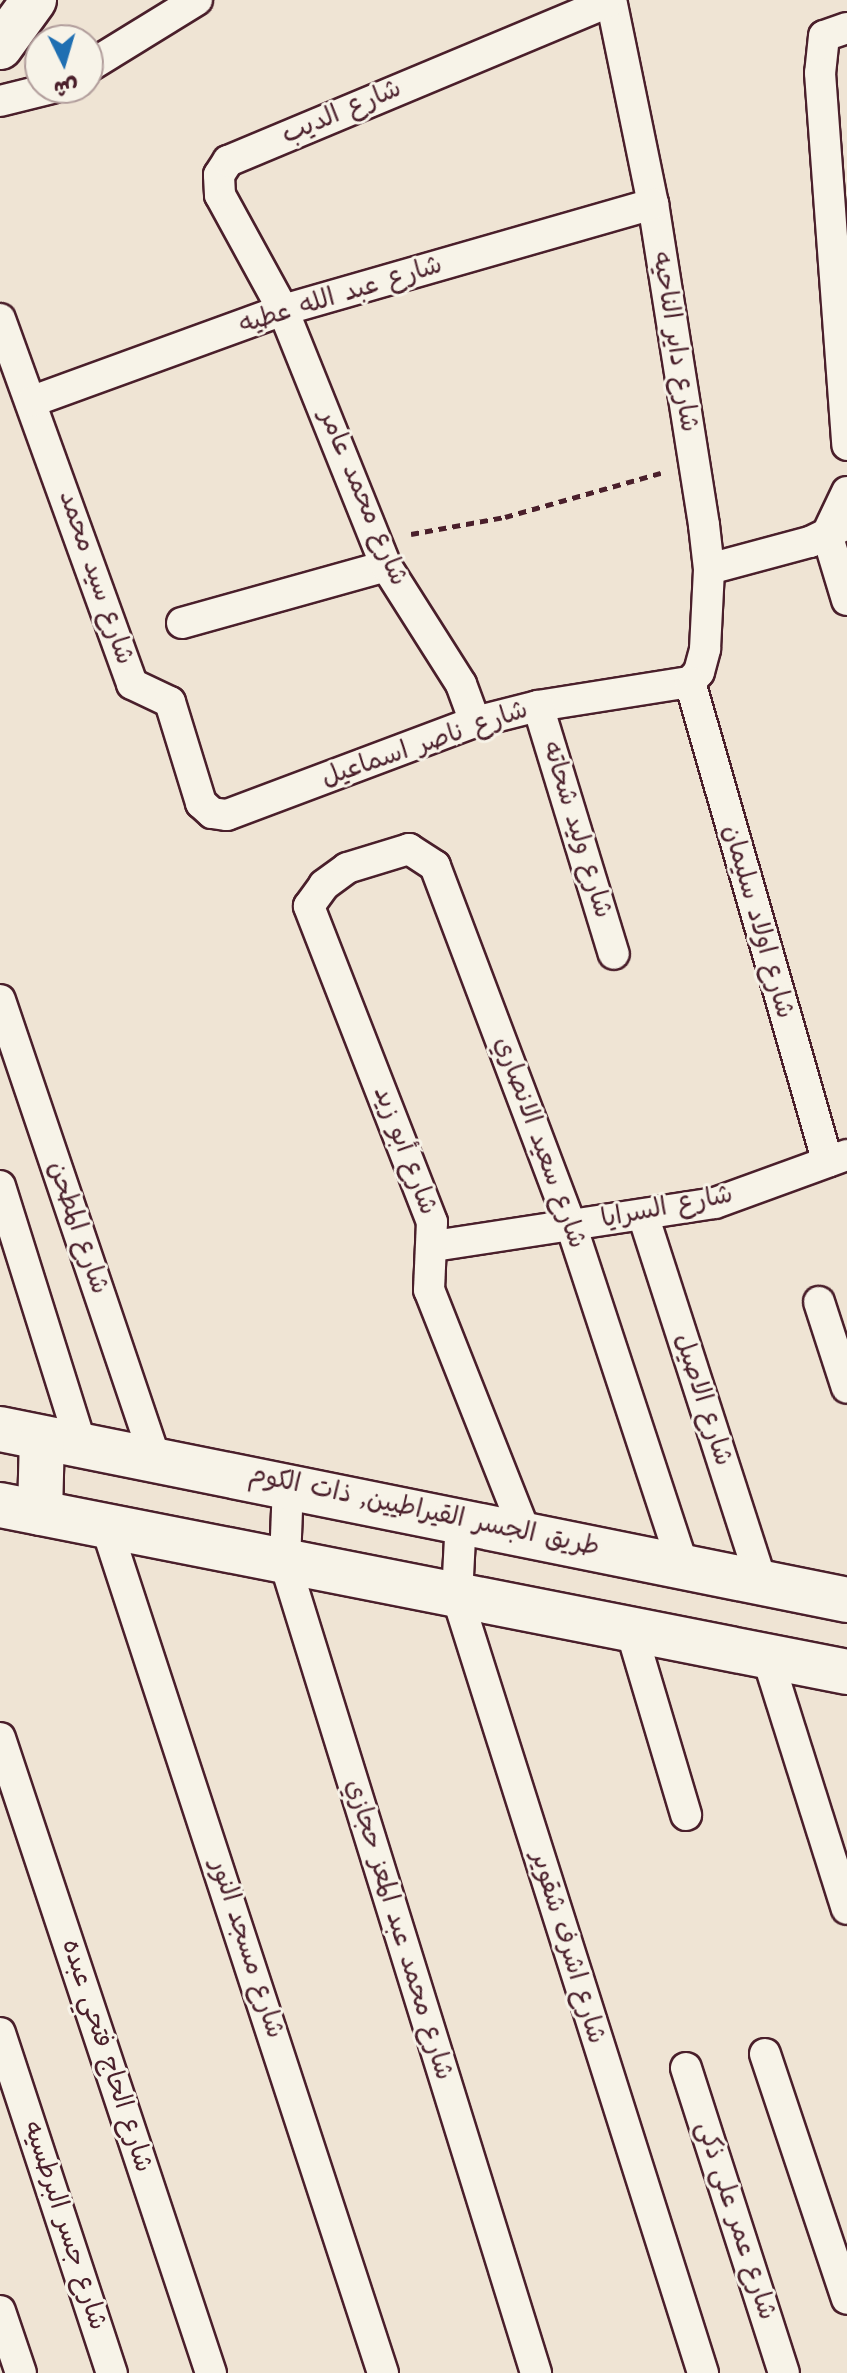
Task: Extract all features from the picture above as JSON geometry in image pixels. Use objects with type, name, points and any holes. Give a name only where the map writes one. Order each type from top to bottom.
[{"type":"street","points":[[0,47],[34,0]]},
{"type":"street","points":[[104,57],[197,0]]},
{"type":"street","name":"شارع داير الناحيه","points":[[611,0],[653,204],[709,569],[704,661],[690,682]]},
{"type":"street","name":"شارع الديب","points":[[283,310],[220,195],[219,175],[228,161],[611,0]]},
{"type":"street","points":[[847,28],[824,36],[820,73],[847,445]]},
{"type":"street","points":[[0,101],[24,95]]},
{"type":"street","name":"شارع عبد الله عطيه","points":[[33,401],[283,310],[653,204]]},
{"type":"street","name":"شارع محمد عامر","points":[[283,310],[382,553],[461,684],[475,722]]},
{"type":"street","name":"شارع سيد محمد","points":[[0,319],[33,401],[132,684],[170,702],[201,803],[212,813]]},
{"type":"street","points":[[847,492],[837,529],[847,600]]},
{"type":"street","points":[[709,569],[837,529]]},
{"type":"street","points":[[182,623],[382,553]]},
{"type":"street","name":"شارع ناصر اسماعيل","points":[[212,813],[227,815],[475,722],[538,706],[690,682]]},
{"type":"street","name":"شارع اولاد سليمان","points":[[690,682],[838,1158]]},
{"type":"street","name":"شارع وليد شحاته","points":[[538,706],[614,954]]},
{"type":"street","name":"شارع سعيد الانصاري","points":[[309,906],[324,885],[347,868],[409,849],[428,857],[571,1225],[683,1566]]},
{"type":"street","name":"شارع أبو زيد","points":[[309,906],[432,1222],[434,1246],[428,1260],[429,1290],[525,1532]]},
{"type":"street","name":"شارع المطحن","points":[[0,1000],[154,1456]]},
{"type":"street","name":"شارع السرايا","points":[[434,1246],[571,1225],[644,1218],[715,1203],[838,1158]]},
{"type":"street","points":[[0,1186],[62,1442],[20,1509],[847,1672]]},
{"type":"street","name":"شارع الاصيل","points":[[644,1218],[761,1581]]},
{"type":"street","points":[[819,1302],[847,1388]]},
{"type":"street","name":"طريق الجسر القيراطيين, ذات الكوم","points":[[0,1429],[154,1456],[847,1600]]},
{"type":"street","name":"شارع محمد عبد المعز حجازي","points":[[288,1484],[285,1563],[536,2373]]},
{"type":"street","name":"شارع اشرف شقوير","points":[[461,1519],[457,1596],[703,2373]]},
{"type":"street","name":"شارع مسجد النور","points":[[106,1526],[383,2373]]},
{"type":"street","points":[[631,1630],[686,1815]]},
{"type":"street","points":[[767,1656],[847,1909]]},
{"type":"street","name":"شارع الحاج فتحي عبده","points":[[0,1738],[211,2373]]},
{"type":"street","name":"شارع جسر البرطسيه","points":[[0,2033],[112,2373]]},
{"type":"street","points":[[765,2054],[847,2299]]},
{"type":"street","name":"شارع عمر على ذكى","points":[[686,2068],[784,2373]]},
{"type":"street","points":[[0,2311],[21,2373]]},
{"type":"path","points":[[382,553],[693,464]]}]
